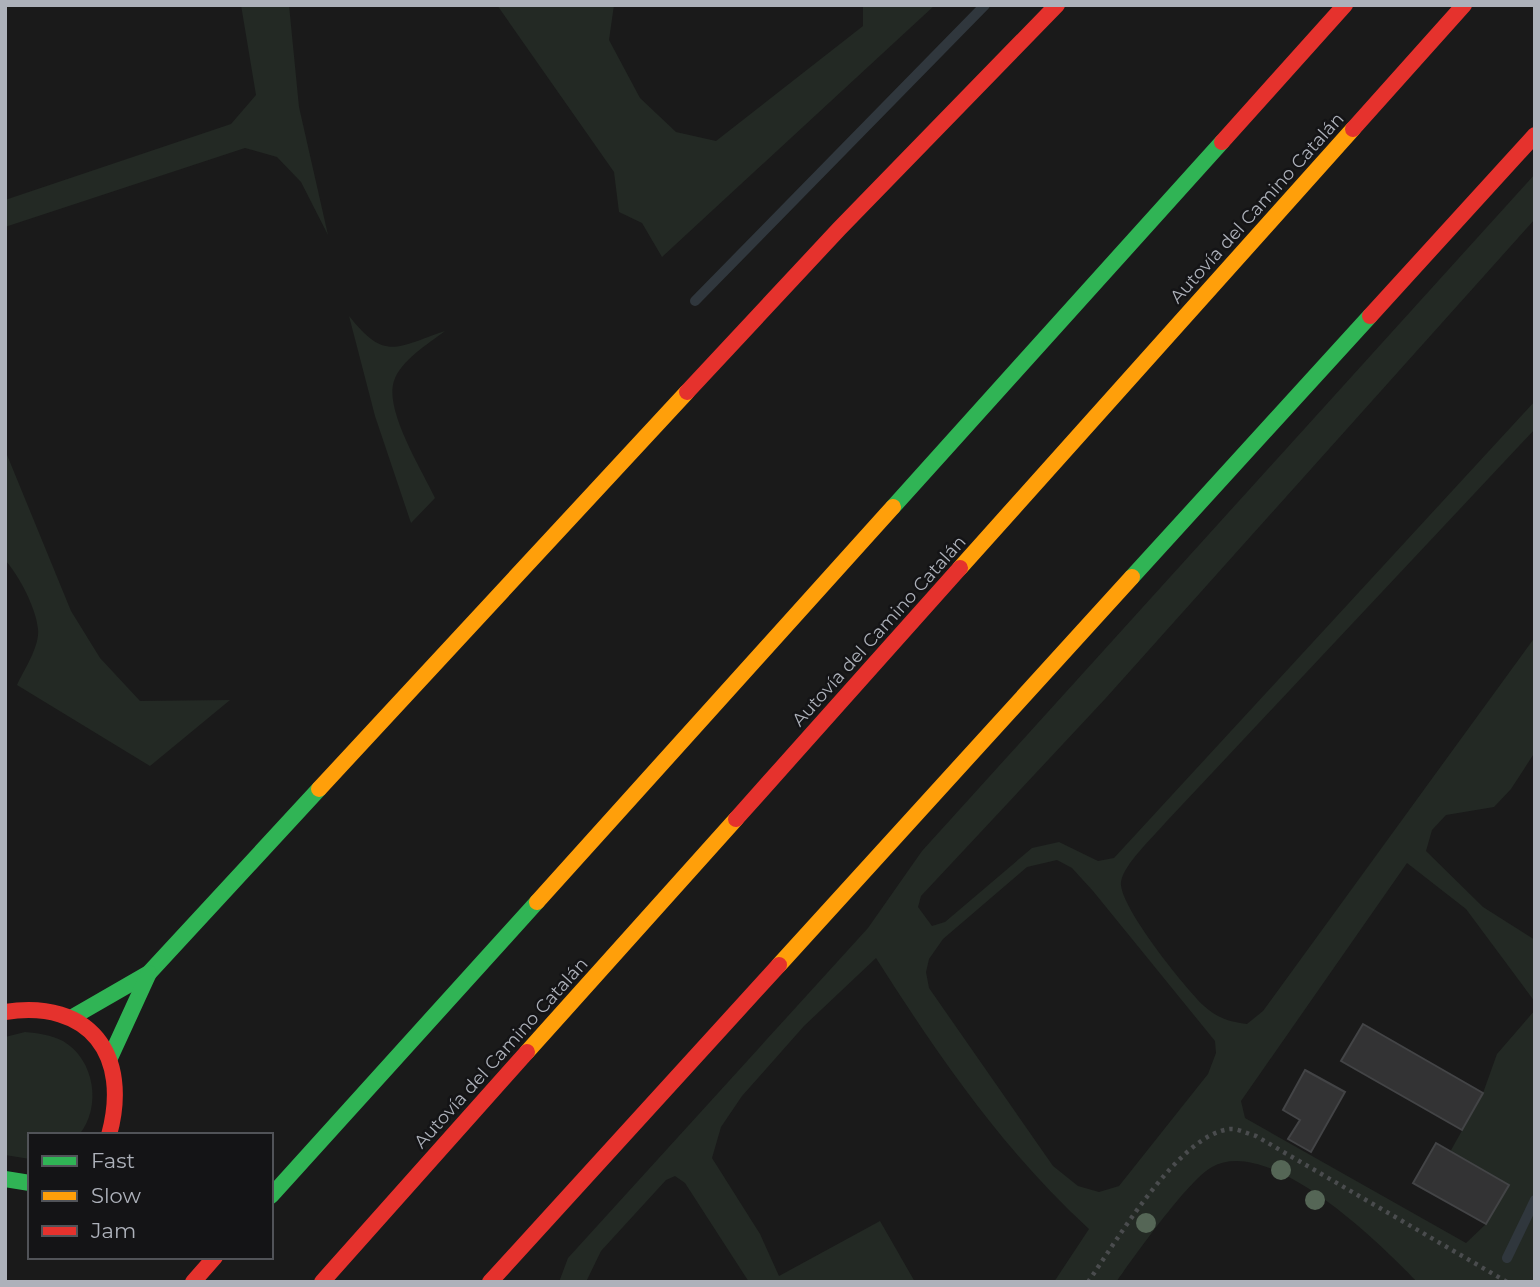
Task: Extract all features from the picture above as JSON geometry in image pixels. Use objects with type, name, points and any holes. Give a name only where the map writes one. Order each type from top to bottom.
[{"type":"main road","points":[[71,1018],[149,973],[839,229],[1057,5]]},
{"type":"main road","points":[[273,1193],[1345,5]]},
{"type":"main road","name":"Autovía del Camino Catalán","points":[[322,1282],[1464,5]]},
{"type":"main road","points":[[496,1279],[1535,135]]},
{"type":"main road","points":[[110,1058],[149,973]]},
{"type":"main road","points":[[5,1013],[30,1008],[51,1010],[89,1029],[110,1058],[117,1078],[119,1100],[110,1133]]},
{"type":"main road","points":[[5,1179],[28,1183]]},
{"type":"main road","points":[[193,1282],[212,1261]]},
{"type":"path","points":[[1088,1282],[1154,1188],[1181,1158],[1204,1138],[1231,1129],[1256,1136],[1507,1282]]},
{"type":"shaded area","points":[[241,5],[289,5],[299,107],[328,235],[301,182],[277,157],[245,148],[5,227],[5,200],[231,124],[256,95]]},
{"type":"shaded area","points":[[497,5],[614,5],[609,40],[640,98],[676,132],[716,141],[863,26],[863,5],[935,5],[662,257],[642,223],[619,212],[614,172]]},
{"type":"shaded area","points":[[1535,174],[1535,219],[1105,699],[921,896],[918,907],[932,926],[945,922],[1032,848],[1059,842],[1098,861],[1114,858],[1535,401],[1535,429],[1147,843],[1127,867],[1121,882],[1130,909],[1141,927],[1195,996],[1219,1016],[1247,1024],[1263,1011],[1535,637],[1535,752],[1511,789],[1494,807],[1446,815],[1432,830],[1426,851],[1483,907],[1535,940],[1535,1002],[1466,909],[1407,863],[1241,1101],[1245,1118],[1466,1243],[1486,1224],[1509,1185],[1450,1152],[1483,1093],[1497,1054],[1535,1010],[1535,1282],[1417,1282],[1378,1243],[1322,1198],[1292,1179],[1263,1166],[1236,1161],[1212,1167],[1189,1187],[1116,1282],[1054,1282],[1089,1229],[1000,1135],[948,1066],[876,958],[804,1026],[742,1096],[721,1127],[712,1158],[760,1234],[779,1276],[880,1221],[915,1282],[749,1282],[685,1183],[675,1176],[666,1180],[601,1251],[586,1282],[559,1282],[568,1258],[868,928],[922,851]],"holes":[[[1057,860],[1072,868],[1215,1041],[1216,1053],[1208,1074],[1119,1186],[1099,1192],[1078,1186],[1053,1166],[929,988],[926,972],[929,959],[943,939],[1027,867]]]},
{"type":"shaded area","points":[[349,316],[372,340],[392,347],[445,331],[409,359],[394,381],[392,393],[399,423],[435,498],[411,523],[375,416]]},
{"type":"shaded area","points":[[5,450],[71,611],[100,658],[140,701],[230,700],[150,766],[17,685],[34,650],[38,629],[26,592],[5,560]]},
{"type":"shaded area","points":[[25,1032],[63,1041],[74,1049],[82,1060],[92,1085],[91,1111],[80,1133],[28,1133],[28,1159],[5,1155],[5,1037]]},
{"type":"building","points":[[1363,1024],[1483,1093],[1462,1130],[1341,1061]]},
{"type":"building","points":[[1305,1070],[1345,1092],[1311,1152],[1288,1139],[1300,1120],[1283,1110]]},
{"type":"building","points":[[1436,1143],[1509,1185],[1486,1224],[1413,1183]]},
{"type":"waterway","points":[[695,301],[985,5]]},
{"type":"waterway","points":[[1507,1258],[1535,1200]]},
{"type":"traffic: fast","points":[[893,507],[1222,142]]},
{"type":"traffic: fast","points":[[1132,577],[1370,316]]},
{"type":"traffic: fast","points":[[71,1018],[149,973],[319,789]]},
{"type":"traffic: fast","points":[[273,1194],[537,902]]},
{"type":"traffic: fast","points":[[110,1058],[149,973]]},
{"type":"traffic: fast","points":[[5,1179],[28,1183]]},
{"type":"traffic: slow","points":[[960,568],[1353,129]]},
{"type":"traffic: slow","points":[[319,789],[687,392]]},
{"type":"traffic: slow","points":[[537,902],[893,507]]},
{"type":"traffic: slow","points":[[779,965],[1132,577]]},
{"type":"traffic: slow","points":[[527,1052],[736,819]]},
{"type":"traffic: jam","points":[[687,392],[839,229],[1057,5]]},
{"type":"traffic: jam","points":[[1222,142],[1345,5]]},
{"type":"traffic: jam","points":[[1353,129],[1464,5]]},
{"type":"traffic: jam","points":[[1370,316],[1535,135]]},
{"type":"traffic: jam","points":[[736,819],[960,568]]},
{"type":"traffic: jam","points":[[490,1282],[779,965]]},
{"type":"traffic: jam","points":[[5,1012],[35,1010],[60,1014],[81,1024],[97,1039],[108,1057],[114,1080],[114,1106],[109,1133]]},
{"type":"traffic: jam","points":[[322,1282],[527,1052]]},
{"type":"traffic: jam","points":[[193,1282],[213,1259]]}]
